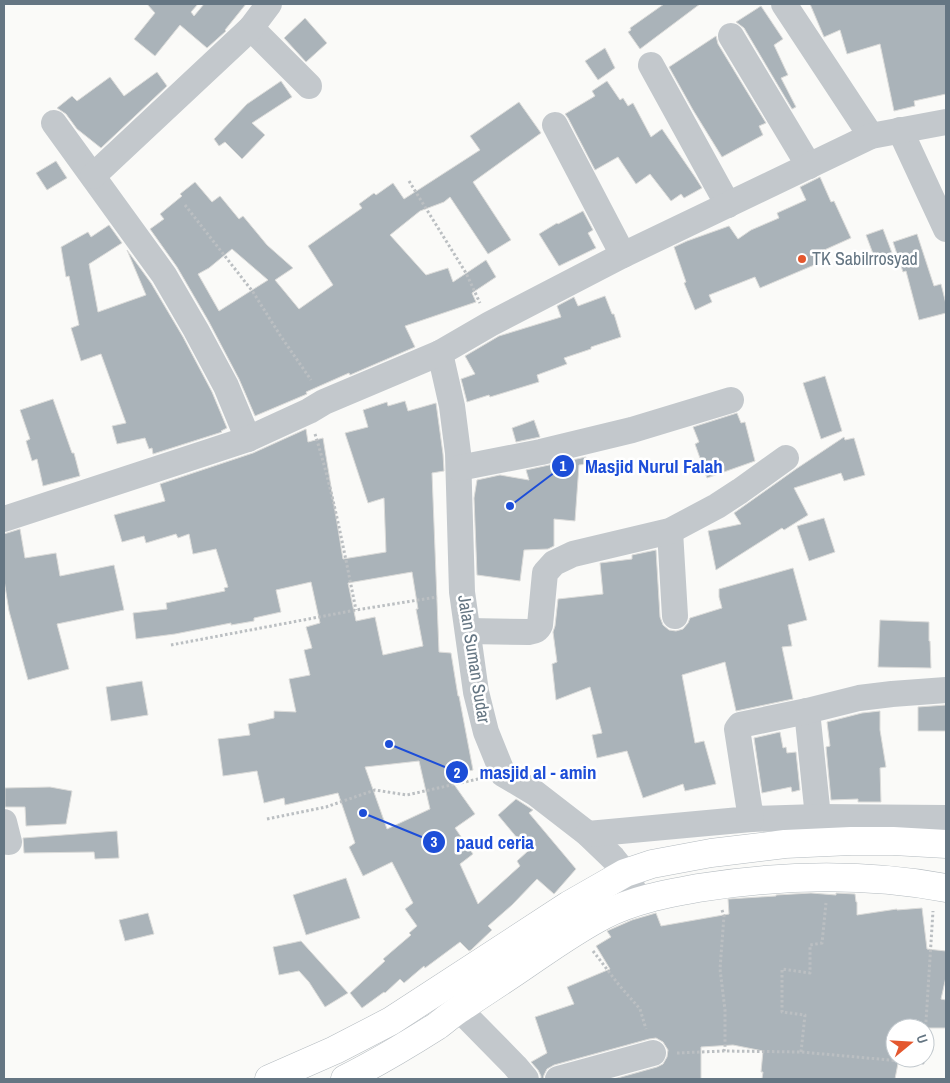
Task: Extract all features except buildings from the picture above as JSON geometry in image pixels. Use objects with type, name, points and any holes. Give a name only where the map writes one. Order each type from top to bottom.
[{"type":"main road","points":[[269,1079],[335,1050],[391,1021],[569,905],[625,873],[652,864],[712,853],[785,844],[859,840],[946,844]]},
{"type":"main road","points":[[345,1079],[369,1067],[438,1025],[579,929],[605,915],[639,901],[716,885],[796,878],[896,881],[941,887]]},
{"type":"street","points":[[93,176],[251,28],[269,4]]},
{"type":"street","points":[[784,4],[871,136]]},
{"type":"street","points":[[251,28],[309,86]]},
{"type":"street","points":[[731,36],[809,166]]},
{"type":"street","points":[[651,65],[728,205]]},
{"type":"street","points":[[4,519],[248,438],[440,354],[490,324],[623,255],[871,136],[946,122]]},
{"type":"street","points":[[54,123],[164,275],[226,386],[248,438]]},
{"type":"street","points":[[555,125],[623,255]]},
{"type":"street","points":[[900,130],[946,229]]},
{"type":"street","name":"Jalan Suman Sudar","points":[[440,354],[454,422],[459,468],[462,592],[476,692],[486,732],[503,774]]},
{"type":"street","points":[[459,468],[541,452],[624,432],[731,400]]},
{"type":"street","points":[[468,631],[534,631],[540,625],[544,573],[554,562],[573,554],[670,531],[717,506],[786,458]]},
{"type":"street","points":[[670,531],[675,616]]},
{"type":"street","points":[[752,819],[737,729],[740,725],[859,698],[946,690]]},
{"type":"street","points":[[807,711],[818,817]]},
{"type":"street","points":[[503,774],[535,793],[588,834],[613,858],[625,873],[639,901]]},
{"type":"street","points":[[588,834],[752,819],[818,817],[946,818]]},
{"type":"street","points":[[459,1009],[526,1079]]},
{"type":"street","points":[[558,1079],[653,1054]]},
{"type":"path","points":[[409,181],[466,272],[490,324]]},
{"type":"path","points":[[185,205],[253,292],[306,373],[316,407],[327,474],[356,610]]},
{"type":"path","points":[[171,645],[462,592]]},
{"type":"path","points":[[267,819],[326,807],[374,790],[407,795],[503,774]]},
{"type":"path","points":[[801,1052],[805,1015],[782,1012],[782,969],[810,973],[810,945],[822,943],[828,878]]},
{"type":"path","points":[[716,885],[724,916],[720,969],[724,1010],[724,1051]]},
{"type":"path","points":[[927,1018],[941,887]]},
{"type":"path","points":[[579,929],[583,938],[640,1009],[653,1054],[724,1051],[801,1052],[885,1060]]},
{"type":"place","name":"TK Sabilrrosyad","points":[[802,259]]},
{"type":"place","name":"Masjid Nurul Falah","points":[[510,506]]},
{"type":"place","name":"masjid al - amin","points":[[389,744]]},
{"type":"place","name":"paud ceria","points":[[363,813]]}]
